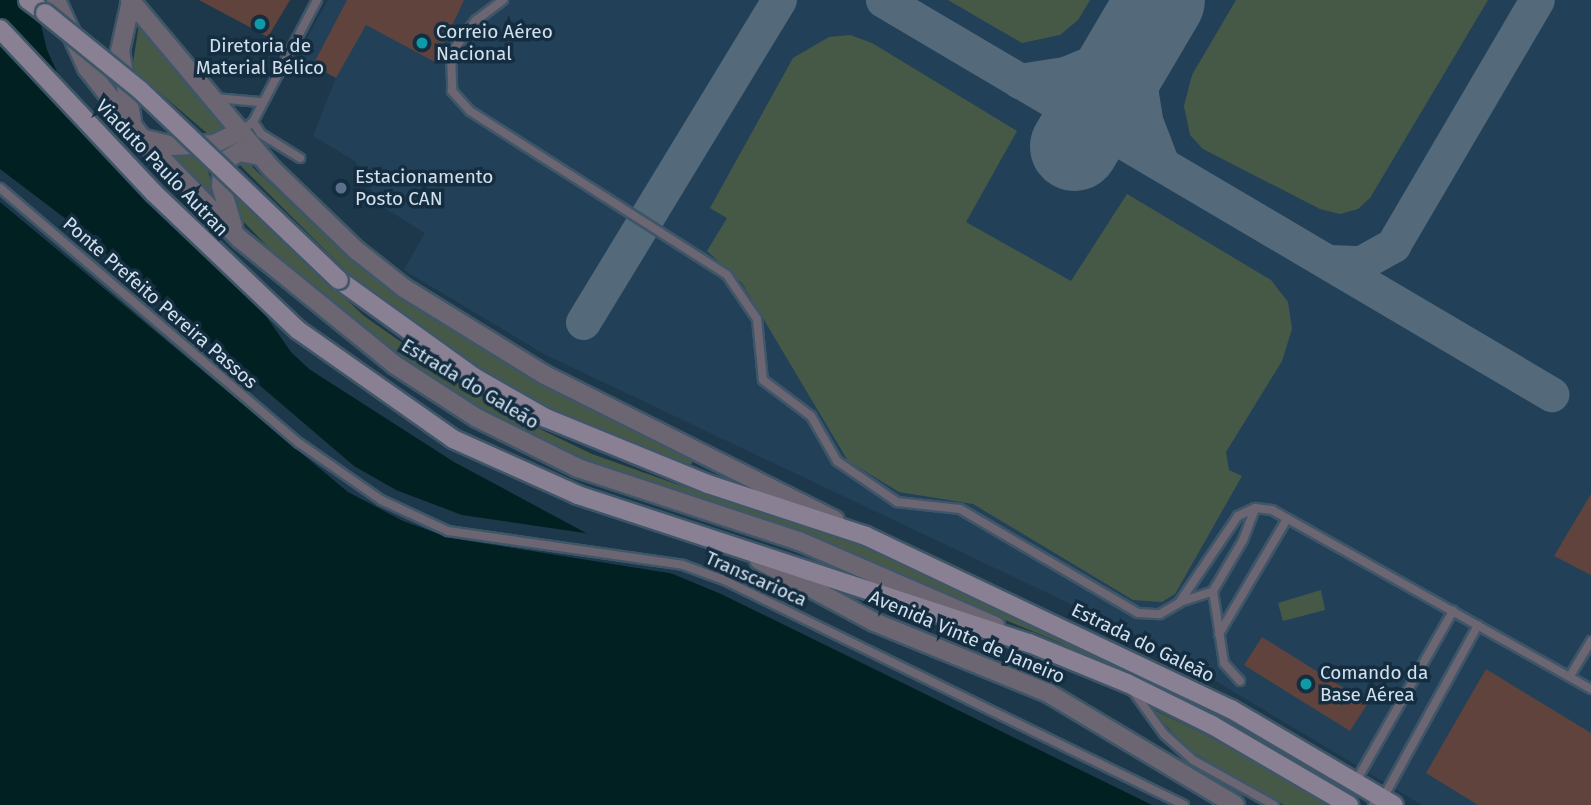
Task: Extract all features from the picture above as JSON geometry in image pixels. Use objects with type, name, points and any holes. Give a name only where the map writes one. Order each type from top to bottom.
[{"type":"main road","name":"Viaduto Paulo Autran","points":[[28,0],[140,90],[339,281]]},
{"type":"main road","name":"Viaduto Paulo Autran","points":[[0,29],[154,193],[298,330]]},
{"type":"main road","name":"Estrada do Galeão","points":[[339,281],[474,377],[546,418],[708,484],[866,536],[1219,703],[1356,781],[1383,803]]},
{"type":"main road","name":"Estrada do Galeão","points":[[298,330],[382,393],[486,456],[579,495],[1029,643],[1127,683],[1212,725],[1349,805]]},
{"type":"street","name":"Estrada do Galeão","points":[[56,0],[87,68],[141,136],[240,239],[395,365],[537,450],[652,494],[799,541],[890,577],[1029,643]]},
{"type":"street","name":"Estrada do Galeão","points":[[130,1],[212,97],[247,126],[260,156],[356,250],[480,337],[545,375],[866,536]]},
{"type":"street","points":[[130,1],[120,51],[126,103],[141,136],[173,146],[214,144],[247,126]]},
{"type":"street","points":[[240,239],[225,205],[221,167],[233,153],[260,156]]},
{"type":"street","name":"Avenida Vinte de Janeiro","points":[[714,540],[874,622],[1048,692],[1235,805]]},
{"type":"lane","points":[[300,158],[247,126],[317,0]]},
{"type":"lane","points":[[503,0],[476,20],[451,54],[452,91],[470,111],[727,275],[757,319],[762,380],[811,416],[837,461],[897,502],[960,509],[1138,613],[1160,614],[1180,602],[1213,591]]},
{"type":"lane","points":[[212,97],[260,102]]},
{"type":"lane","points":[[260,156],[275,143]]},
{"type":"lane","name":"Ponte Prefeito Pereira Passos","points":[[0,188],[299,443]]},
{"type":"lane","name":"Transcarioca","points":[[299,443],[380,500],[448,531],[683,565],[724,580],[1184,805]]},
{"type":"lane","points":[[1180,602],[1238,516],[1255,508],[1287,519],[1591,689]]},
{"type":"lane","points":[[1240,681],[1224,663],[1213,591],[1243,540],[1255,508]]},
{"type":"lane","points":[[1219,635],[1287,519]]},
{"type":"lane","points":[[1356,781],[1452,611]]},
{"type":"lane","points":[[1383,803],[1478,625]]},
{"type":"lane","points":[[1570,676],[1591,641]]},
{"type":"lane","points":[[1127,683],[1164,734],[1193,760],[1274,805]]},
{"type":"shaded area","points":[[0,0],[35,0],[47,50],[67,94],[250,293],[291,352],[309,369],[454,462],[627,555],[721,594],[1152,805],[0,805]]},
{"type":"shaded area","points":[[328,0],[1591,0],[1591,805],[1422,805],[1153,643],[544,354],[404,270],[425,233],[380,205],[355,161],[313,136],[336,78],[295,59]]},
{"type":"shaded area","points":[[948,0],[1090,0],[1078,20],[1060,35],[1022,43]]},
{"type":"shaded area","points":[[1236,0],[1488,0],[1370,198],[1358,209],[1340,214],[1320,209],[1203,149],[1190,135],[1184,106],[1192,75]]},
{"type":"shaded area","points":[[139,24],[225,128],[208,134],[132,69]]},
{"type":"shaded area","points":[[850,35],[872,43],[1017,131],[966,222],[1071,281],[1127,194],[1271,280],[1288,302],[1292,329],[1282,361],[1226,452],[1229,470],[1242,476],[1175,594],[1162,602],[1133,600],[973,504],[899,492],[848,461],[742,283],[707,251],[727,218],[710,208],[793,58],[829,37]]},
{"type":"shaded area","points":[[170,152],[196,155],[207,167],[216,199]]},
{"type":"shaded area","points":[[244,159],[336,246],[449,327],[597,410],[694,458],[691,465],[577,423],[499,383],[446,348],[354,279],[237,162]]},
{"type":"shaded area","points":[[228,188],[364,316],[461,384],[542,430],[592,454],[673,483],[867,546],[1199,705],[1337,786],[1335,789],[1199,709],[1056,641],[770,523],[597,466],[483,410],[378,341],[276,255],[234,212]]},
{"type":"shaded area","points":[[1321,590],[1325,610],[1283,621],[1278,603]]},
{"type":"shaded area","points":[[1152,709],[1206,735],[1331,805],[1284,805],[1261,793],[1185,747]]},
{"type":"pier","points":[[0,169],[62,216],[354,466],[396,490],[462,515],[598,535],[675,574],[450,538],[403,521],[348,492],[0,202]]},
{"type":"building","name":"Diretoria de Material Bélico","points":[[199,0],[290,0],[268,37]]},
{"type":"building","name":"Correio Aéreo Nacional","points":[[347,0],[464,0],[435,62],[366,25],[336,78],[313,65]]},
{"type":"building","points":[[1591,494],[1591,575],[1554,556]]},
{"type":"building","name":"Comando da Base Aérea","points":[[1262,637],[1368,703],[1350,731],[1244,665]]},
{"type":"building","points":[[1486,669],[1591,733],[1591,805],[1478,805],[1426,773]]},
{"type":"taxiway","points":[[583,322],[779,0]]},
{"type":"taxiway","points":[[883,0],[1551,394]]},
{"type":"taxiway","points":[[1329,262],[1361,263],[1393,245],[1537,0]]},
{"type":"taxiway","points":[[1019,81],[1065,74],[1111,55],[1141,29],[1160,1]]},
{"type":"taxiway","points":[[1152,17],[1143,40],[1139,81],[1145,120],[1161,162]]},
{"type":"runway","points":[[1074,146],[1160,0]]},
{"type":"place","name":"Diretoria de Material Bélico","points":[[260,24]]},
{"type":"place","name":"Correio Aéreo Nacional","points":[[422,43]]},
{"type":"place","name":"Estacionamento Posto CAN","points":[[341,188]]},
{"type":"place","name":"Comando da Base Aérea","points":[[1306,684]]}]
